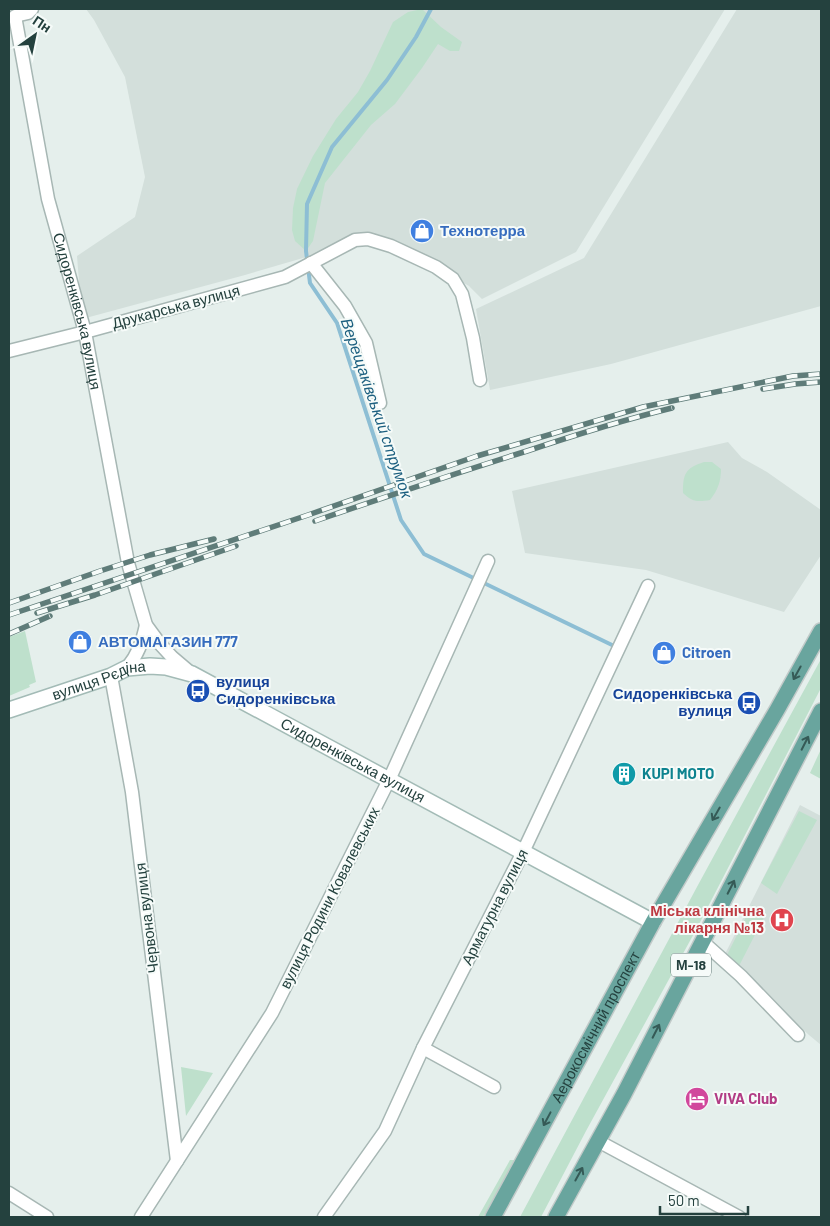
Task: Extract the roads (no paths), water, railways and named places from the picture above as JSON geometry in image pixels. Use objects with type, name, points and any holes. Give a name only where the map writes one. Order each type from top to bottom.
[{"type":"main road","name":"Аерокосмічний проспект","points":[[493,1217],[653,922],[821,631]]},
{"type":"main road","name":"вулиця Рєдіна","points":[[9,710],[111,676],[127,668],[166,667],[192,674]]},
{"type":"main road","name":"Сидоренківська вулиця","points":[[192,674],[653,922]]},
{"type":"main road","name":"М-18","points":[[556,1217],[624,1094],[821,711]]},
{"type":"street","name":"Сидоренківська вулиця","points":[[32,9],[28,13],[12,16],[48,198],[85,332],[127,558],[146,625],[172,657],[192,674]]},
{"type":"street","name":"Друкарська вулиця","points":[[9,351],[285,277],[355,240],[368,239],[391,246],[436,267],[453,279],[462,294],[473,338],[480,380]]},
{"type":"street","points":[[311,263],[345,306],[366,343],[380,403]]},
{"type":"street","name":"вулиця Родини Ковалевських","points":[[141,1217],[272,1013],[389,780],[488,561]]},
{"type":"street","name":"Арматурна вулиця","points":[[324,1217],[385,1131],[423,1048],[523,852],[648,586]]},
{"type":"street","points":[[127,668],[136,657],[141,646],[146,625]]},
{"type":"street","name":"Червона вулиця","points":[[111,676],[132,792],[177,1161]]},
{"type":"street","points":[[702,942],[740,976],[798,1035]]},
{"type":"street","points":[[423,1048],[494,1087]]},
{"type":"street","points":[[598,1141],[739,1217]]},
{"type":"street","points":[[9,1194],[47,1217]]},
{"type":"waterway","name":"Верещаківський струмок","points":[[431,9],[416,37],[387,80],[332,147],[307,204],[306,251],[310,283],[337,323],[401,520],[424,554],[612,645]]},
{"type":"railway","points":[[9,615],[477,456],[643,407],[793,376],[821,374]]},
{"type":"railway","points":[[763,389],[821,382]]},
{"type":"railway","points":[[315,521],[563,439],[672,408]]},
{"type":"railway","points":[[9,603],[150,555],[214,539]]},
{"type":"railway","points":[[37,613],[236,546]]},
{"type":"railway","points":[[9,634],[50,616]]},
{"type":"place","name":"Технотерра","points":[[422,231]]},
{"type":"place","name":"АВТОМАГАЗИН 777","points":[[80,642]]},
{"type":"place","name":"Citroen","points":[[664,653]]},
{"type":"place","name":"вулиця Сидоренківська","points":[[198,691]]},
{"type":"place","name":"Сидоренківська вулиця","points":[[749,703]]},
{"type":"place","name":"KUPI MOTO","points":[[624,774]]},
{"type":"place","name":"Міська клінічна лікарня №13","points":[[782,920]]},
{"type":"place","name":"VIVA Club","points":[[697,1099]]}]
